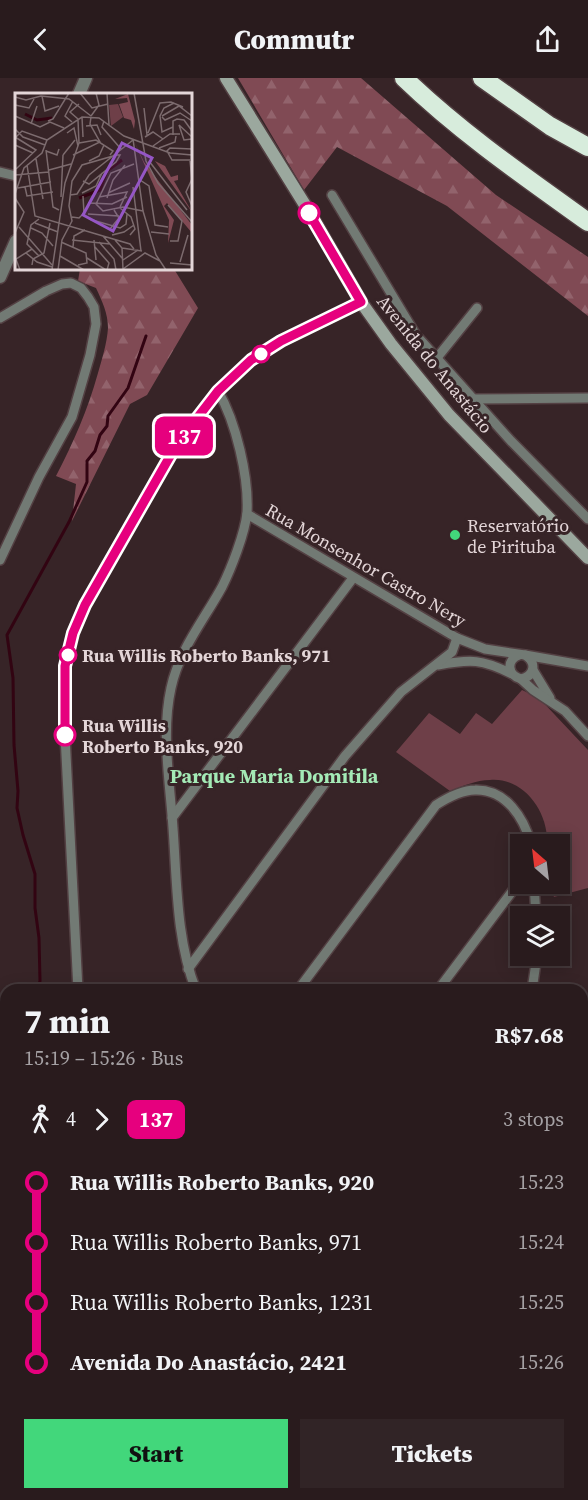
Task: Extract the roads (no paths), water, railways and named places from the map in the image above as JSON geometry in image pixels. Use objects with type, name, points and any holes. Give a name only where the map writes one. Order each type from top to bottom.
[{"type":"highway","points":[[404,78],[424,98],[514,169],[588,222]]},
{"type":"highway","points":[[482,78],[550,126],[588,147]]},
{"type":"main road","name":"Avenida do Anastácio","points":[[226,78],[305,205],[361,302],[391,344],[449,415],[588,558]]},
{"type":"street","points":[[79,93],[86,78]]},
{"type":"street","points":[[0,171],[15,176]]},
{"type":"street","name":"Avenida do Anastácio","points":[[332,195],[416,335],[472,399],[584,511],[588,519]]},
{"type":"street","points":[[0,277],[15,243]]},
{"type":"street","points":[[0,318],[46,291],[71,283],[81,288],[88,297],[94,307],[96,324],[90,355],[72,417],[39,477],[0,560]]},
{"type":"street","points":[[78,984],[65,735],[65,666],[73,633],[85,605],[177,444],[218,391],[251,360],[281,341],[361,302]]},
{"type":"street","points":[[436,359],[477,308]]},
{"type":"street","points":[[194,984],[188,969],[180,919],[166,722],[178,662],[223,585],[236,554],[247,514],[244,473],[235,431],[228,408],[218,391]]},
{"type":"street","points":[[472,399],[588,398]]},
{"type":"street","name":"Rua Monsenhor Castro Nery","points":[[247,514],[469,645],[588,666]]},
{"type":"street","points":[[172,818],[353,578]]},
{"type":"street","points":[[188,969],[345,756],[401,692],[452,652],[457,638]]},
{"type":"street","name":"Rua Monsenhor Castro Nery","points":[[469,645],[480,661]]},
{"type":"street","points":[[553,702],[533,669],[530,658],[522,655],[513,657],[509,669],[534,690],[565,711],[588,736]]},
{"type":"street","points":[[438,665],[466,660],[480,661],[517,676],[530,675],[533,669],[560,661]]},
{"type":"street","points":[[302,984],[436,805],[452,795],[474,789],[498,794],[514,808],[527,834]]},
{"type":"street","points":[[443,984],[510,894]]},
{"type":"street","points":[[533,984],[536,966]]},
{"type":"street","points":[[0,1446],[0,1468]]},
{"type":"waterway","points":[[39,984],[35,874],[17,808],[13,678],[7,635],[69,522],[87,482],[87,461],[95,451],[100,435],[107,426],[108,416],[128,388],[146,336]]},
{"type":"place","name":"Reservatório de Pirituba","points":[[455,535]]},
{"type":"place","name":"Rua Willis Roberto Banks, 971","points":[[68,655]]},
{"type":"place","name":"Rua Willis Roberto Banks, 920","points":[[65,735]]},
{"type":"district","name":"Parque Maria Domitila","points":[[274,776]]}]
